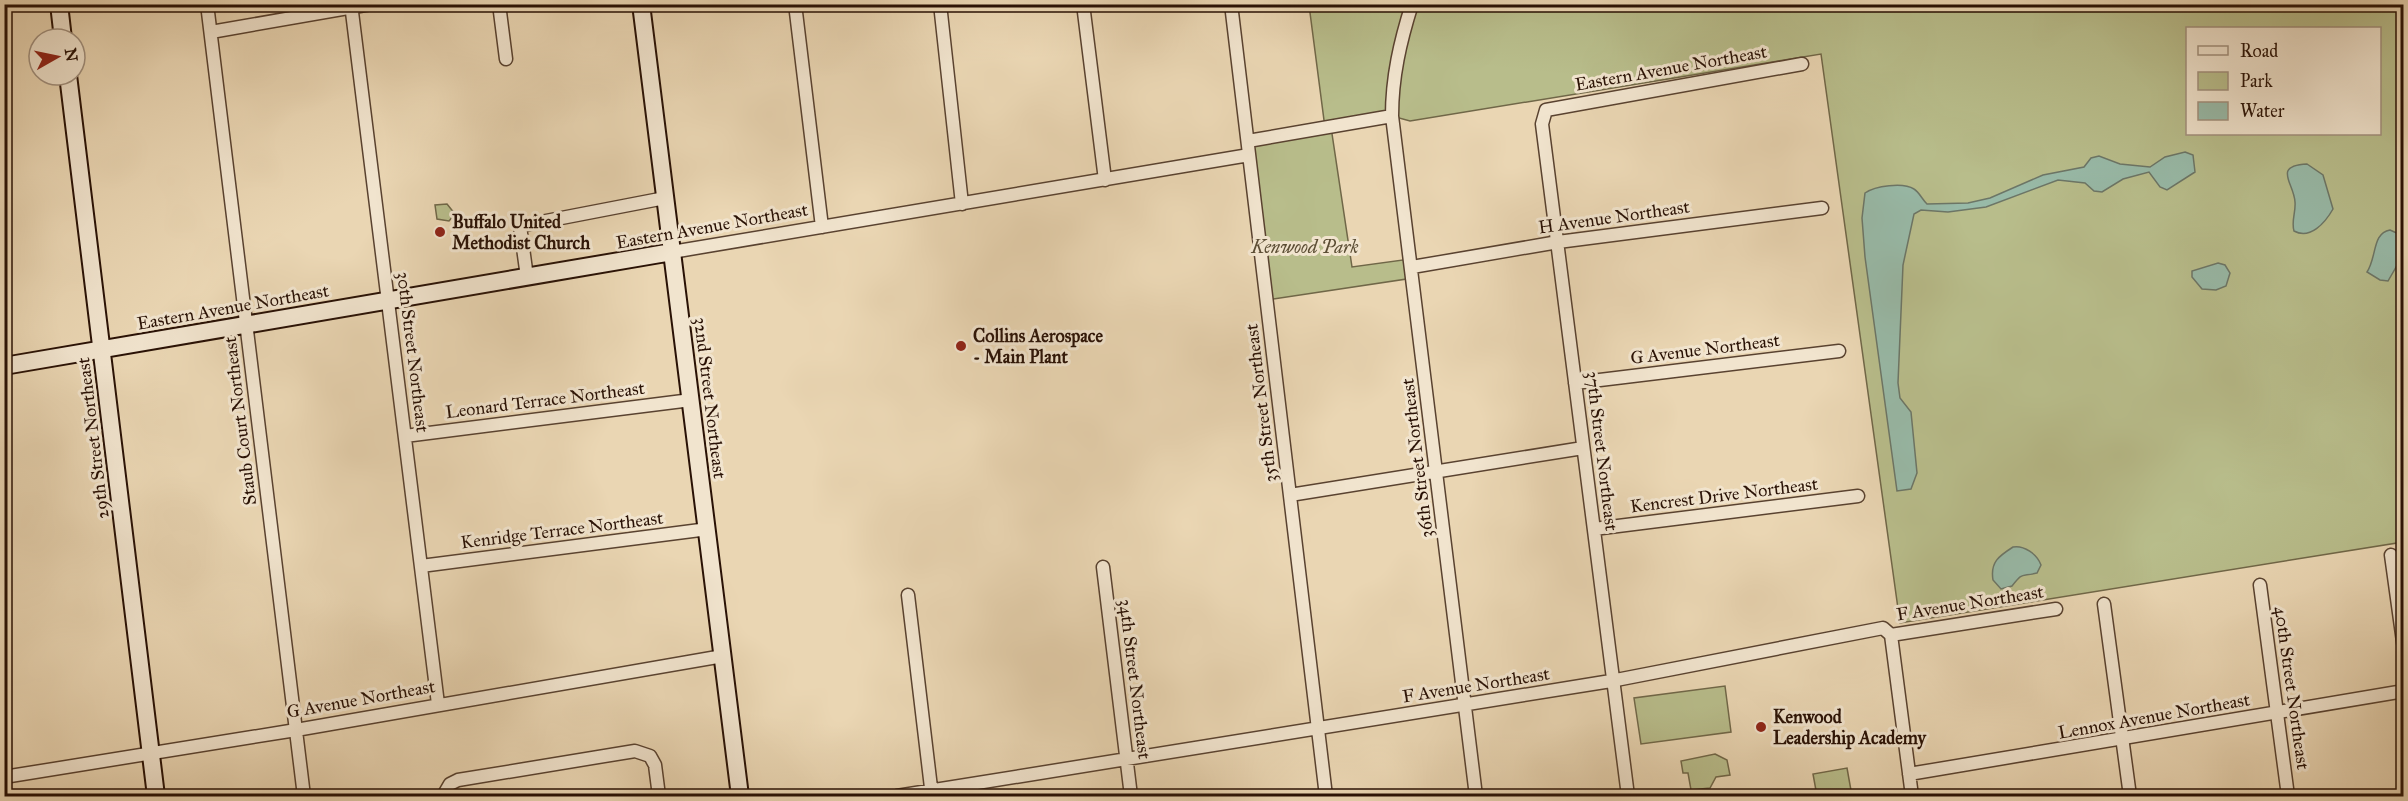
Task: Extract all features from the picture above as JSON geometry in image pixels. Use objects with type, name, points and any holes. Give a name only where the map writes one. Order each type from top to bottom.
[{"type":"main road","points":[[59,4],[62,27]]},
{"type":"main road","name":"32nd Street Northeast","points":[[641,4],[740,796]]},
{"type":"main road","name":"29th Street Northeast","points":[[69,87],[156,796]]},
{"type":"main road","name":"Eastern Avenue Northeast","points":[[4,366],[672,252]]},
{"type":"street","name":"Staub Court Northeast","points":[[207,4],[304,796]]},
{"type":"street","points":[[211,32],[371,4]]},
{"type":"street","points":[[499,4],[506,59]]},
{"type":"street","points":[[795,4],[822,227]]},
{"type":"street","points":[[940,4],[962,204]]},
{"type":"street","points":[[1083,4],[1105,180]]},
{"type":"street","name":"35th Street Northeast","points":[[1231,4],[1326,796]]},
{"type":"street","name":"36th Street Northeast","points":[[1412,4],[1397,57],[1392,88],[1392,116],[1476,796]]},
{"type":"street","name":"30th Street Northeast","points":[[352,6],[438,704]]},
{"type":"street","name":"Eastern Avenue Northeast","points":[[1546,110],[1802,64]]},
{"type":"street","name":"37th Street Northeast","points":[[1546,110],[1542,124],[1594,529],[1611,681],[1628,796]]},
{"type":"street","points":[[1248,141],[1392,116]]},
{"type":"street","name":"Eastern Avenue Northeast","points":[[672,252],[1249,155]]},
{"type":"street","points":[[527,277],[520,226],[665,198]]},
{"type":"street","name":"H Avenue Northeast","points":[[1412,267],[1558,242],[1822,208]]},
{"type":"street","name":"G Avenue Northeast","points":[[1575,383],[1839,351]]},
{"type":"street","name":"Leonard Terrace Northeast","points":[[405,436],[691,400]]},
{"type":"street","points":[[1290,495],[1583,448]]},
{"type":"street","name":"Kencrest Drive Northeast","points":[[1594,529],[1858,496]]},
{"type":"street","name":"Kenridge Terrace Northeast","points":[[421,566],[708,529]]},
{"type":"street","points":[[2391,555],[2403,649]]},
{"type":"street","name":"34th Street Northeast","points":[[1103,567],[1131,796]]},
{"type":"street","name":"40th Street Northeast","points":[[2260,585],[2288,796]]},
{"type":"street","points":[[908,595],[932,794]]},
{"type":"street","points":[[2104,604],[2130,796]]},
{"type":"street","name":"F Avenue Northeast","points":[[897,796],[932,794],[1465,706],[1611,681],[1883,628],[1892,635],[2056,609]]},
{"type":"street","points":[[1892,635],[1912,796]]},
{"type":"street","name":"G Avenue Northeast","points":[[4,777],[150,751],[296,730],[723,656]]},
{"type":"street","name":"Lennox Avenue Northeast","points":[[1909,774],[2403,691]]},
{"type":"street","points":[[444,793],[458,780],[635,751],[650,756],[655,765],[659,796]]},
{"type":"green space","name":"Kenwood Park","points":[[1309,5],[2397,5],[2404,58],[2403,542],[1900,623],[1821,54],[1410,121],[1392,116],[1331,127],[1352,267],[1410,259],[1413,278],[1266,300],[1248,141],[1325,128]]},
{"type":"green space","points":[[447,204],[455,214],[449,221],[437,219],[435,205]]},
{"type":"green space","points":[[1725,686],[1731,732],[1641,744],[1634,698]]},
{"type":"green space","points":[[1715,754],[1727,760],[1730,775],[1716,777],[1710,788],[1691,790],[1688,773],[1683,773],[1681,761]]},
{"type":"green space","points":[[1847,768],[1852,796],[1817,796],[1813,774]]},
{"type":"water","points":[[2185,152],[2193,155],[2195,172],[2167,190],[2160,187],[2149,172],[2123,179],[2102,192],[2094,191],[2085,183],[2058,180],[1986,207],[1948,212],[1921,210],[1914,214],[1903,265],[1898,383],[1900,398],[1911,412],[1917,473],[1911,489],[1897,491],[1865,257],[1862,218],[1865,193],[1896,185],[1916,190],[1927,204],[1968,203],[1990,198],[2043,175],[2084,167],[2091,158],[2099,156],[2120,164],[2150,167],[2165,157]]},
{"type":"water","points":[[2307,164],[2323,175],[2333,209],[2316,229],[2300,233],[2294,231],[2293,227],[2295,202],[2288,172],[2296,165]]},
{"type":"water","points":[[2390,230],[2401,235],[2403,255],[2388,281],[2380,280],[2367,272],[2377,241],[2384,232]]},
{"type":"water","points":[[2218,263],[2225,265],[2230,273],[2226,286],[2216,290],[2202,289],[2192,277],[2192,271]]},
{"type":"water","points":[[2013,547],[2021,547],[2030,551],[2041,565],[2037,573],[2022,576],[2012,586],[2001,589],[1993,580],[1994,564]]},
{"type":"place","name":"Buffalo United Methodist Church","points":[[440,232]]},
{"type":"place","name":"Collins Aerospace - Main Plant","points":[[961,346]]},
{"type":"place","name":"Kenwood Leadership Academy","points":[[1761,727]]}]
